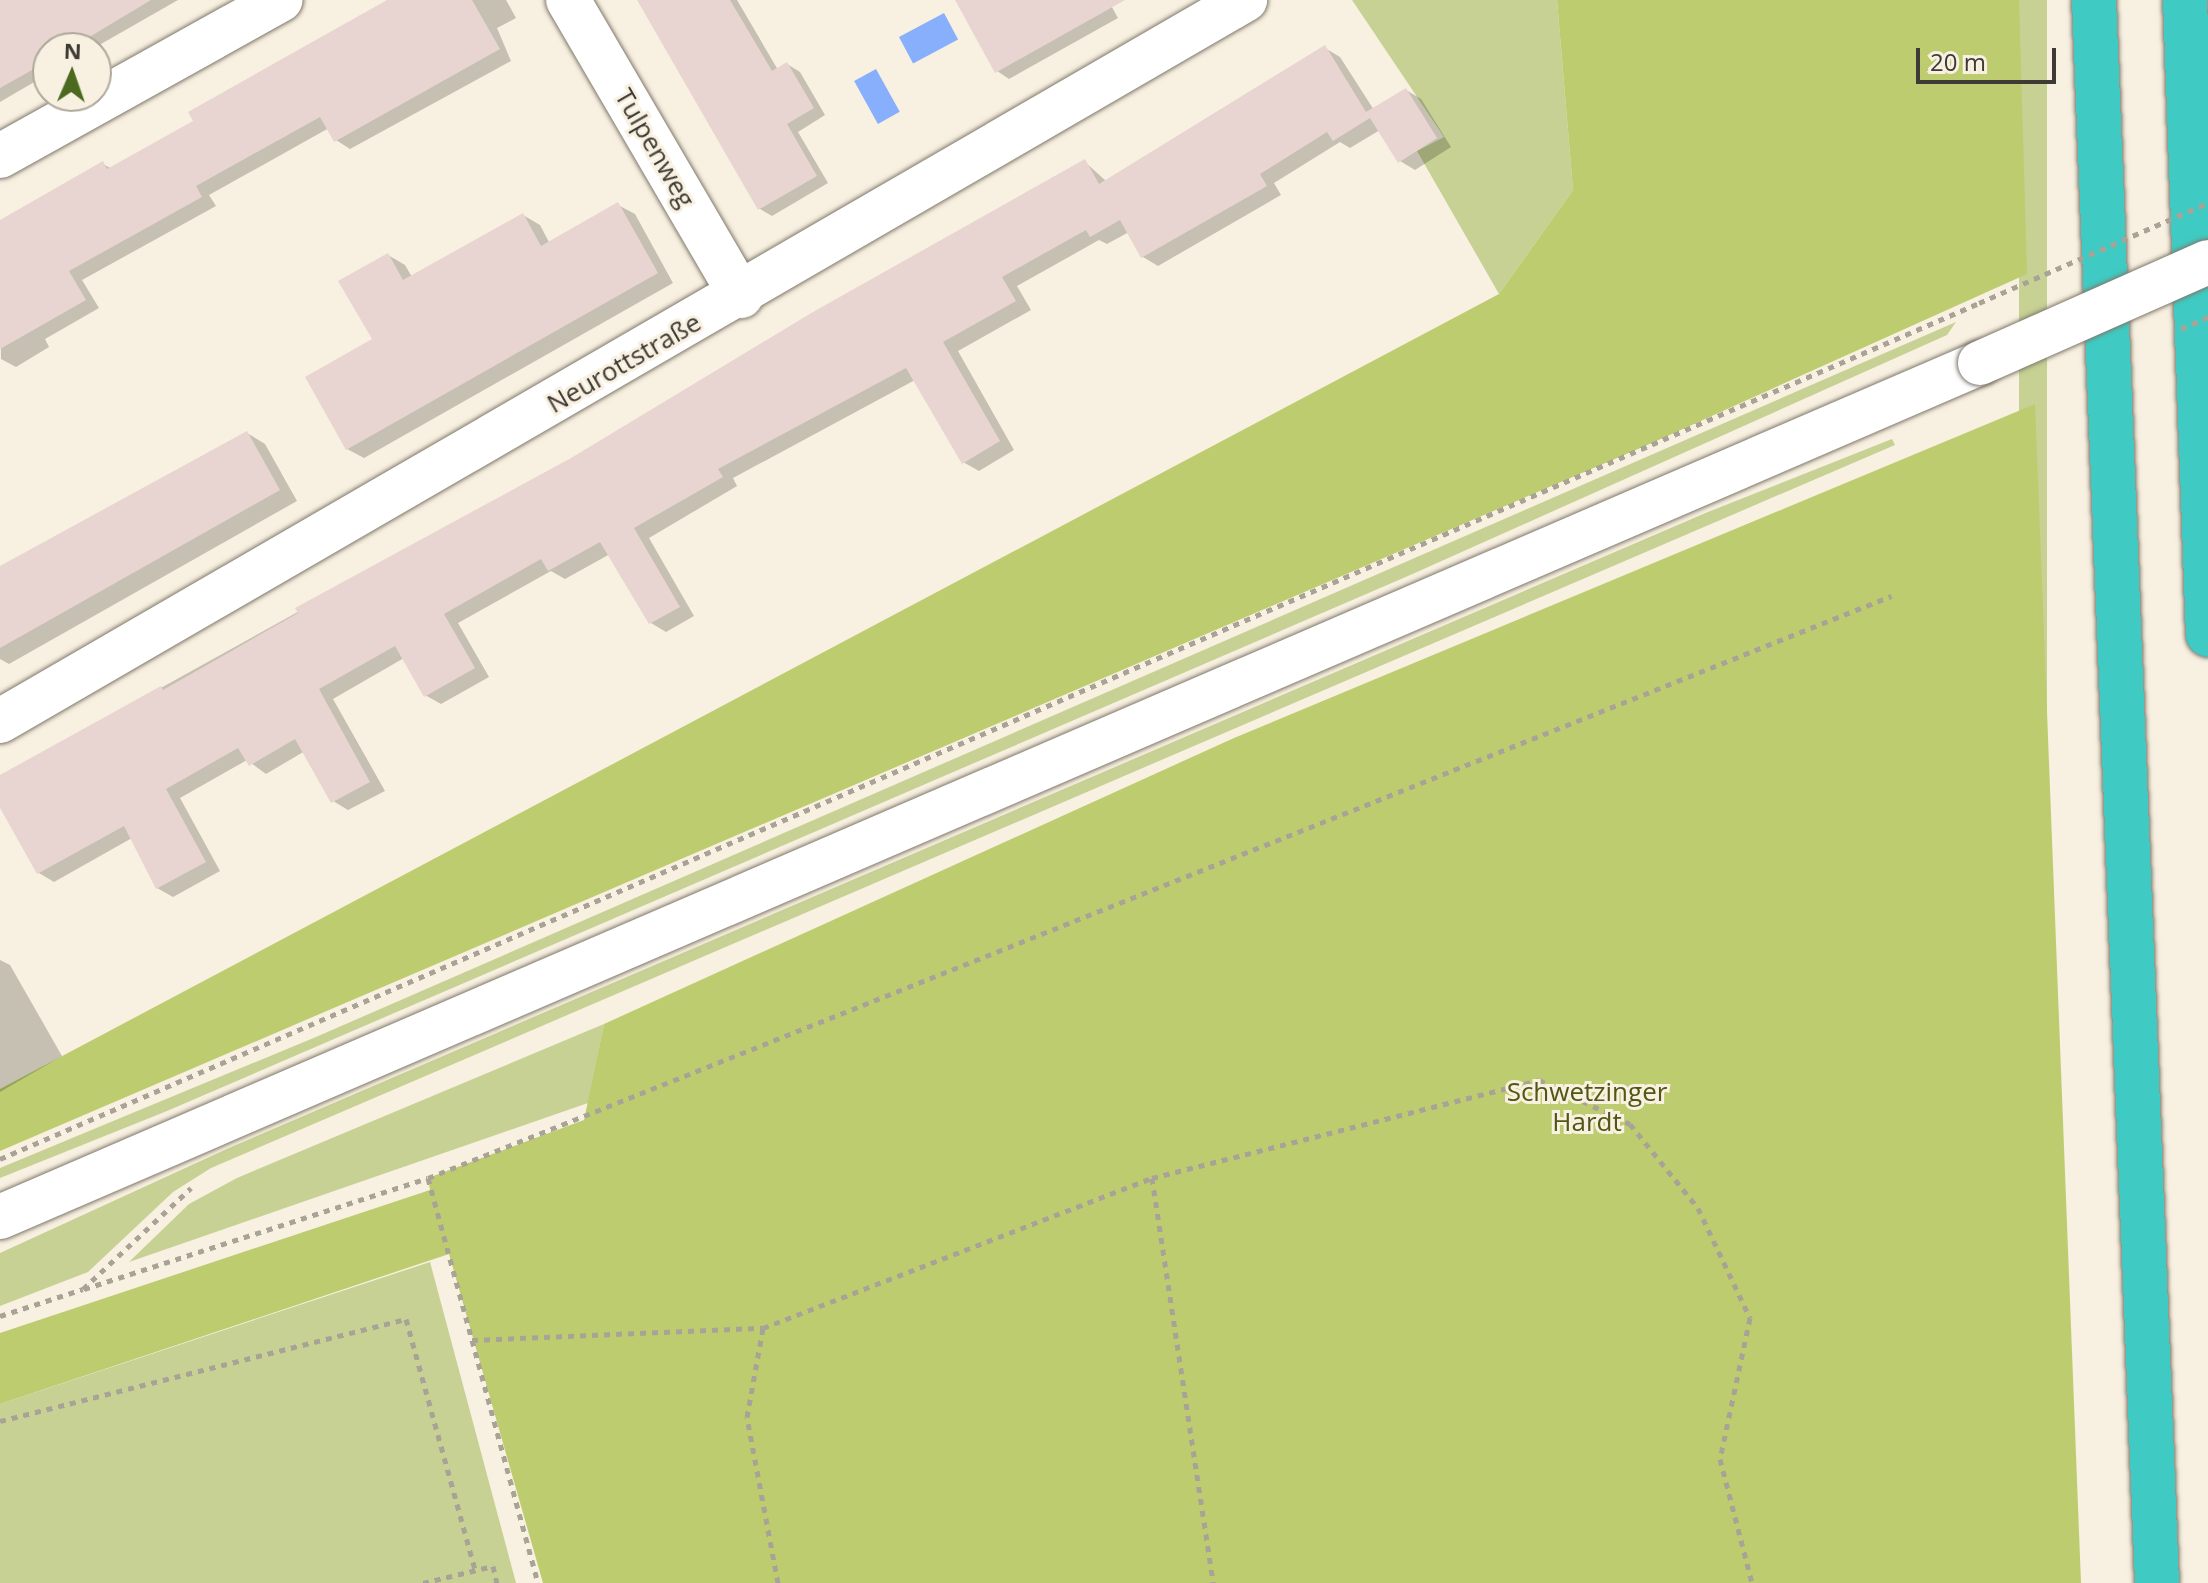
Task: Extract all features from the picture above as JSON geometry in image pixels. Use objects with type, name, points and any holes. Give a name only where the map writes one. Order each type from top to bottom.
[{"type":"highway","points":[[2094,0],[2157,1583]]},
{"type":"highway","points":[[2185,0],[2208,635]]},
{"type":"street","points":[[0,156],[280,0]]},
{"type":"street","name":"Tulpenweg","points":[[568,0],[741,296]]},
{"type":"street","name":"Neurottstraße","points":[[0,721],[741,296],[1182,15],[1245,0]]},
{"type":"street","points":[[0,1217],[2208,262]]},
{"type":"path","points":[[0,1159],[2208,203]]},
{"type":"path","points":[[0,1316],[428,1178],[1891,596]]},
{"type":"path","points":[[472,1340],[763,1328],[1152,1178],[1539,1080],[1630,1124],[1698,1208],[1750,1318],[1720,1459],[1752,1583]]},
{"type":"path","points":[[428,1178],[538,1583]]},
{"type":"path","points":[[1152,1178],[1213,1583]]},
{"type":"path","points":[[83,1289],[201,1182]]},
{"type":"path","points":[[0,1421],[406,1319],[475,1570]]},
{"type":"path","points":[[763,1328],[747,1417],[778,1583]]},
{"type":"path","points":[[423,1583],[493,1566],[497,1583]]},
{"type":"green space","points":[[1352,0],[1557,0],[1573,190],[1499,294],[1417,151],[1444,137]]},
{"type":"green space","points":[[1557,0],[2019,0],[2027,274],[1645,446],[0,1151],[0,1089],[1499,294],[1573,190]]},
{"type":"green space","points":[[2019,0],[2047,0],[2047,1583],[2019,1583]]},
{"type":"green space","points":[[1956,322],[1947,335],[1408,576],[167,1111],[0,1178],[0,1168],[316,1037]]},
{"type":"green space","name":"Schwetzinger Hardt","points":[[2035,404],[2081,1583],[543,1583],[449,1254],[0,1404],[0,1333],[430,1190],[428,1178],[584,1120],[604,1024],[1234,738]]},
{"type":"green space","points":[[1892,439],[1895,445],[211,1168],[173,1192],[88,1272],[0,1306],[0,1253],[229,1148],[1708,512]]},
{"type":"green space","points":[[604,1024],[588,1103],[129,1262],[189,1204],[237,1178]]},
{"type":"green space","points":[[430,1262],[516,1583],[0,1583],[0,1404]]},
{"type":"water","points":[[944,13],[958,39],[913,63],[899,37]]},
{"type":"water","points":[[876,69],[900,112],[878,124],[854,81]]},
{"type":"building","points":[[0,0],[151,0],[98,32],[32,32],[32,70],[0,88]]},
{"type":"building","points":[[387,0],[472,0],[500,49],[334,142],[320,117],[196,186],[202,197],[69,271],[86,300],[0,349],[0,220],[103,161],[107,169],[193,121],[188,112]]},
{"type":"building","points":[[637,0],[730,0],[772,71],[787,62],[814,108],[787,124],[817,176],[758,210]]},
{"type":"building","points":[[955,0],[1125,0],[995,73]]},
{"type":"building","points":[[1325,45],[1366,112],[1406,88],[1437,138],[1398,163],[1370,118],[1333,141],[1327,132],[1260,174],[1267,186],[1141,258],[1120,220],[1090,237],[1086,230],[1002,277],[1016,301],[943,342],[1000,441],[962,464],[906,368],[718,469],[723,477],[634,528],[680,607],[649,624],[600,542],[548,571],[541,559],[444,614],[475,668],[424,697],[395,646],[319,689],[370,782],[331,803],[295,739],[249,766],[238,748],[166,789],[206,862],[156,889],[124,826],[37,874],[0,808],[0,775],[161,686],[163,690],[298,613],[295,608],[571,458],[813,312],[1085,159],[1099,184]]},
{"type":"building","points":[[618,202],[658,273],[346,450],[305,377],[372,339],[338,281],[388,253],[403,280],[523,213],[541,246]]},
{"type":"building","points":[[247,431],[280,490],[0,648],[0,566]]}]
